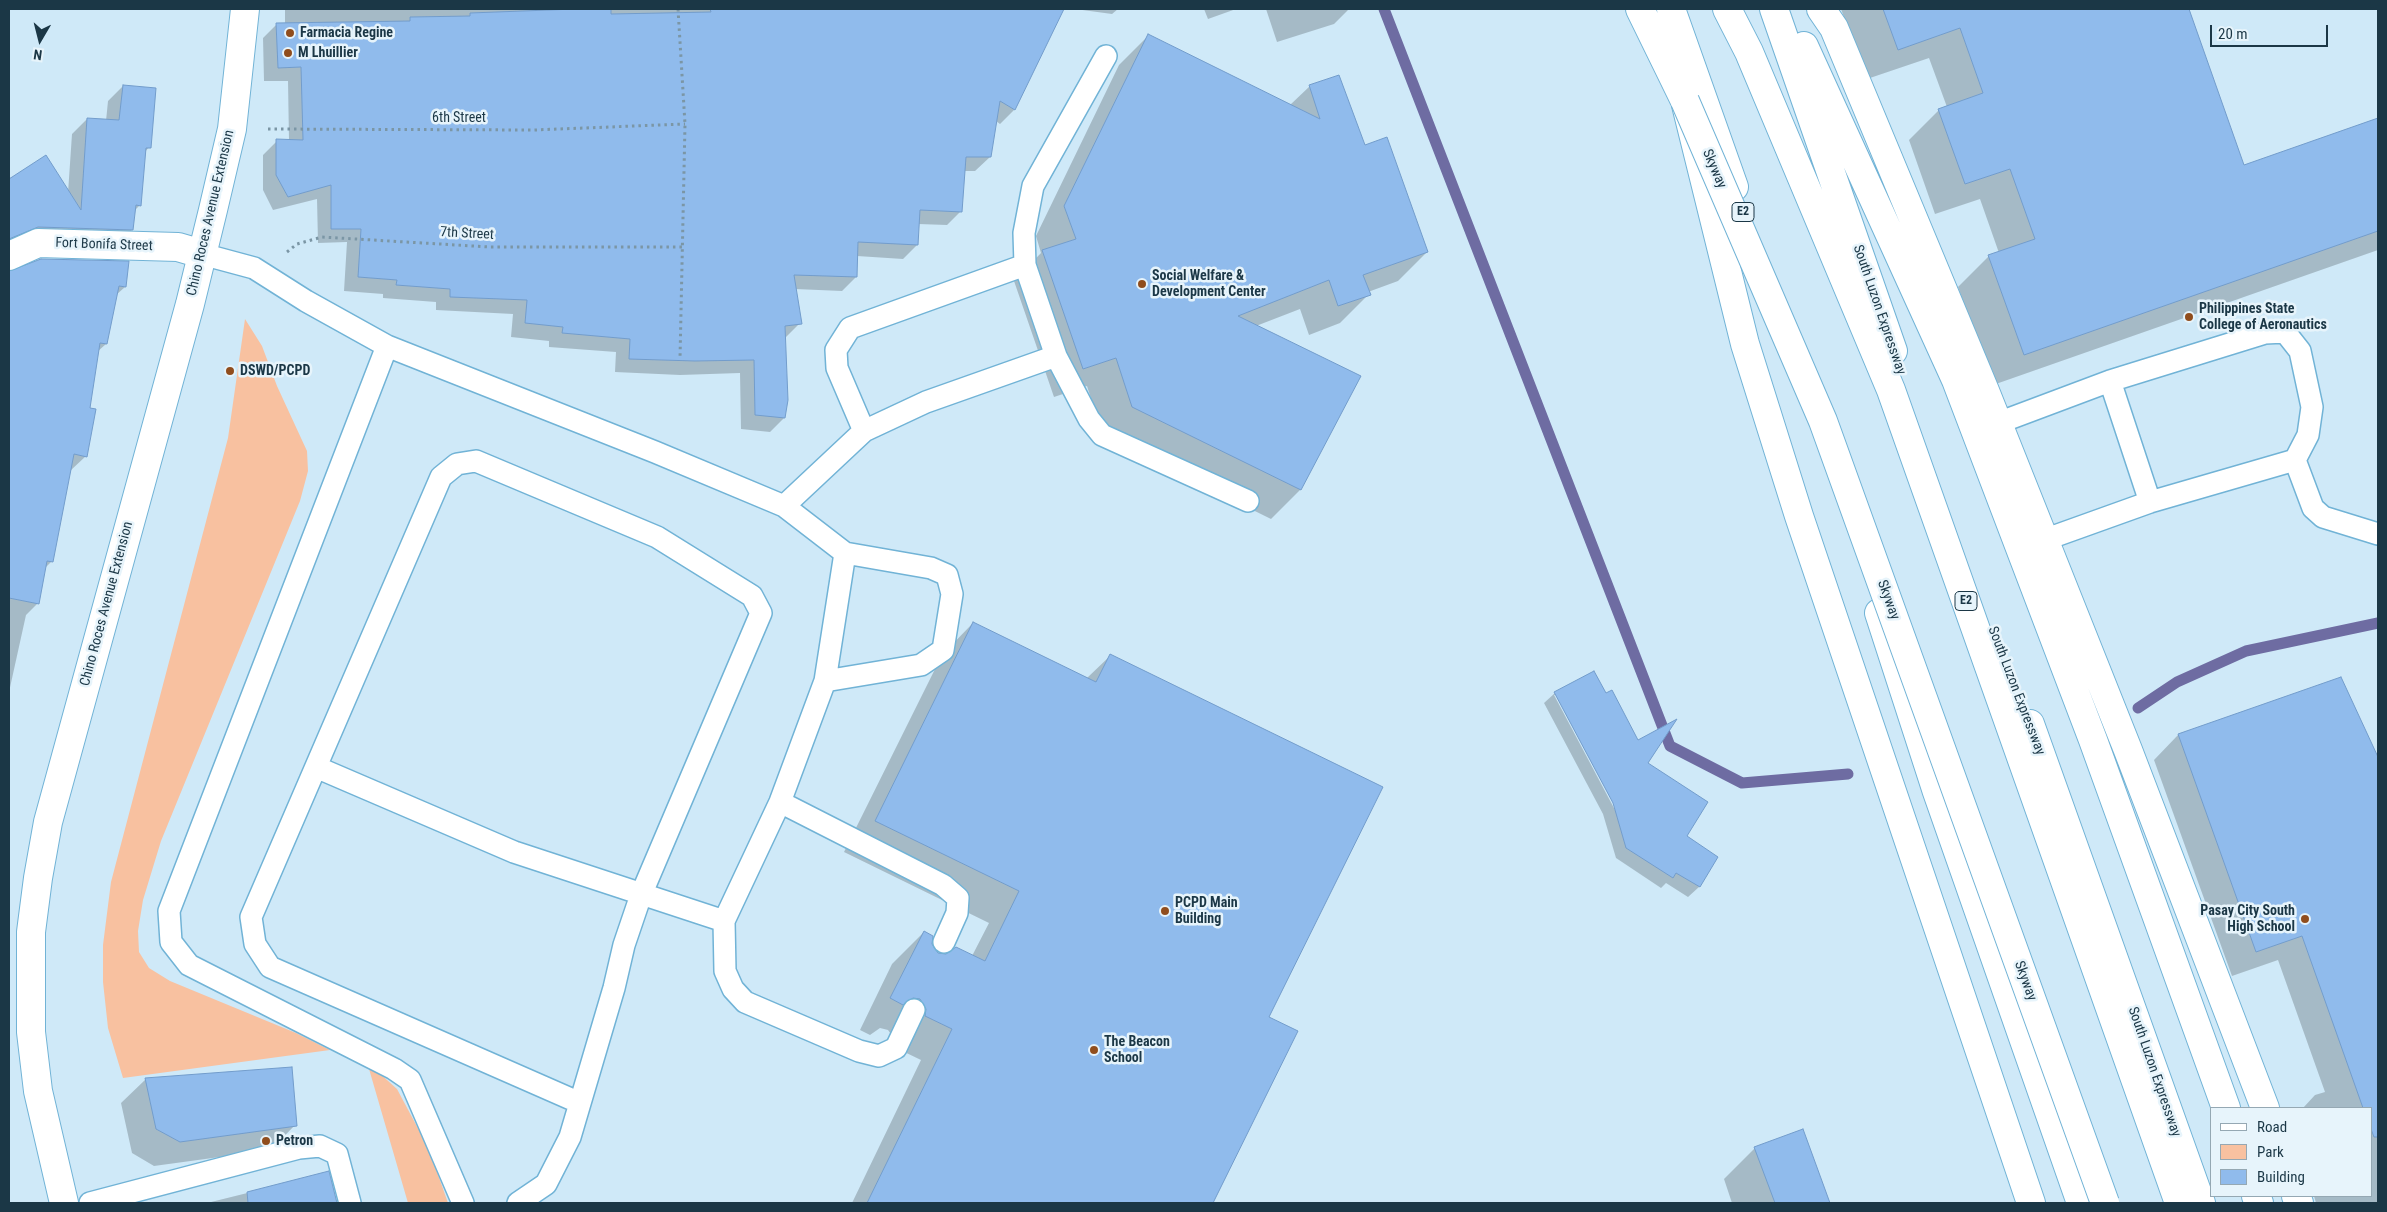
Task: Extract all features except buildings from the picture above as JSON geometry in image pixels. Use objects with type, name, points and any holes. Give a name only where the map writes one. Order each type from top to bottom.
[{"type":"main road","name":"Chino Roces Avenue Extension","points":[[64,1203],[38,1091],[31,1032],[31,932],[38,878],[48,822],[202,254],[232,129],[244,9]]},
{"type":"main road","name":"Skyway","points":[[1640,9],[1685,101],[1823,421],[2105,1203]]},
{"type":"main road","name":"E2","points":[[1671,9],[1815,415],[1936,789],[2081,1203]]},
{"type":"main road","name":"E2","points":[[1727,9],[1749,52],[1891,390],[2179,1203]]},
{"type":"main road","name":"South Luzon Expressway","points":[[1774,9],[1982,607],[2018,692],[2063,814],[2200,1203]]},
{"type":"main road","points":[[1784,9],[1956,380],[2093,740],[2226,1107]]},
{"type":"main road","points":[[1820,9],[1834,28],[1998,423],[2142,786],[2265,1107]]},
{"type":"main road","points":[[1685,101],[1745,344],[1796,507],[2030,1203]]},
{"type":"main road","name":"Fort Bonifa Street","points":[[9,256],[38,243],[178,247],[202,254]]},
{"type":"lane","points":[[1106,56],[1033,186],[1024,233],[1025,265],[1056,356],[1089,419],[1102,435],[1248,501]]},
{"type":"lane","points":[[202,254],[254,268],[387,346],[646,448],[784,506],[845,553],[930,568],[947,575],[952,594],[943,650],[921,665],[825,681]]},
{"type":"lane","points":[[864,431],[838,368],[836,350],[850,328],[1025,265]]},
{"type":"lane","points":[[1998,423],[2110,381],[2265,333],[2285,332],[2300,351],[2312,407],[2308,435],[2295,460],[2150,502],[2044,540]]},
{"type":"lane","points":[[387,346],[172,902],[169,911],[171,942],[189,965],[394,1069],[410,1080],[463,1203]]},
{"type":"lane","points":[[784,506],[864,431],[926,402],[1056,356]]},
{"type":"lane","points":[[2110,381],[2150,502]]},
{"type":"lane","points":[[2295,460],[2313,508],[2323,517],[2378,534]]},
{"type":"lane","points":[[518,1203],[546,1184],[570,1137],[614,988],[624,945],[641,895],[761,613],[752,596],[657,537],[476,461],[457,464],[441,477],[251,917],[255,944],[270,967],[580,1103]]},
{"type":"lane","points":[[845,553],[825,681],[780,802],[724,921],[725,971],[733,989],[745,1002],[860,1051],[878,1056],[896,1048],[914,1010]]},
{"type":"lane","points":[[316,767],[514,852],[724,921]]},
{"type":"lane","points":[[780,802],[944,885],[958,898],[957,913],[944,942]]},
{"type":"lane","points":[[90,1203],[299,1148],[320,1146],[337,1154],[350,1203]]},
{"type":"path","points":[[678,9],[685,124],[680,358]]},
{"type":"path","name":"6th Street","points":[[232,129],[534,130],[685,124]]},
{"type":"path","name":"7th Street","points":[[262,274],[297,244],[322,237],[490,247],[683,247]]},
{"type":"green space","points":[[245,319],[262,346],[277,386],[307,451],[308,471],[300,501],[161,841],[143,900],[138,931],[139,952],[149,968],[170,981],[296,1033],[330,1050],[123,1078],[108,1028],[103,982],[103,945],[111,882],[228,438]]},
{"type":"green space","points":[[367,1062],[397,1089],[429,1149],[448,1203],[408,1203]]},
{"type":"waterway","points":[[1384,9],[1670,746],[1742,783],[1848,774]]},
{"type":"waterway","points":[[2138,708],[2177,682],[2246,651],[2378,623]]},
{"type":"place","name":"Farmacia Regine","points":[[290,33]]},
{"type":"place","name":"M Lhuillier","points":[[288,53]]},
{"type":"place","name":"Social Welfare & Development Center","points":[[1142,284]]},
{"type":"place","name":"Philippines State College of Aeronautics","points":[[2189,317]]},
{"type":"place","name":"DSWD/PCPD","points":[[230,371]]},
{"type":"place","name":"PCPD Main Building","points":[[1165,911]]},
{"type":"place","name":"Pasay City South High School","points":[[2305,919]]},
{"type":"place","name":"The Beacon School","points":[[1094,1050]]},
{"type":"place","name":"Petron","points":[[266,1141]]}]
